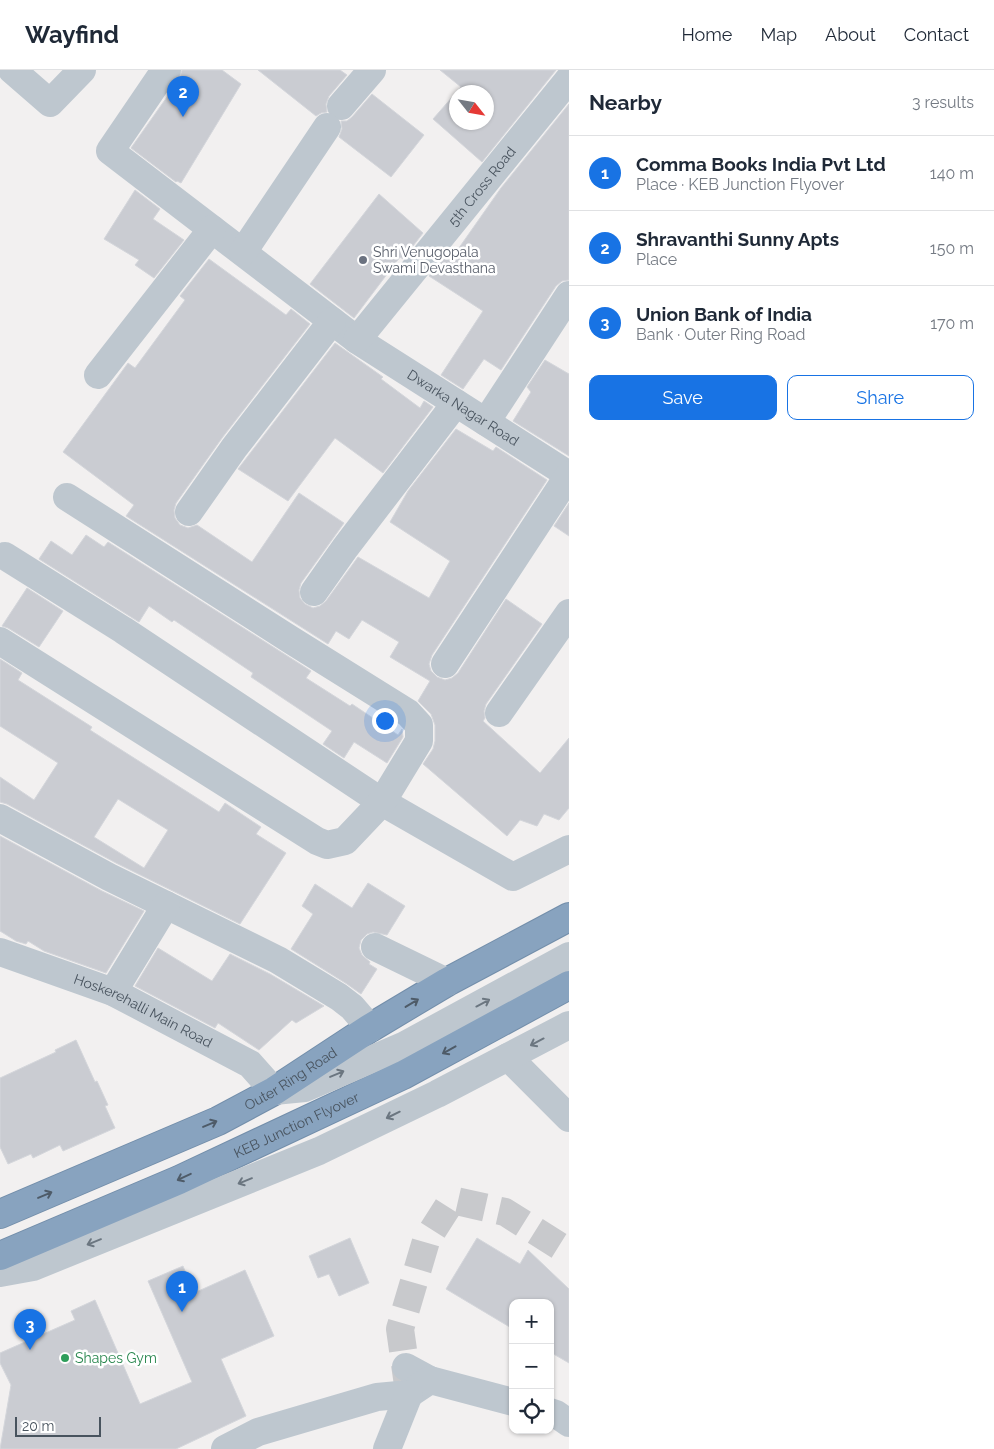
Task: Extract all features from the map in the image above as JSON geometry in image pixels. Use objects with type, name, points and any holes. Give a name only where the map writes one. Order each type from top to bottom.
[{"type":"highway","name":"Outer Ring Road","points":[[0,1214],[218,1121],[274,1091],[370,1028],[448,982],[569,917]]},
{"type":"highway","name":"KEB Junction Flyover","points":[[8,1253],[179,1180],[403,1075],[569,985]]},
{"type":"street","points":[[12,70],[50,103],[82,70]]},
{"type":"street","name":"Dwarka Nagar Road","points":[[167,70],[110,151],[357,340],[569,475]]},
{"type":"street","points":[[242,252],[334,117],[372,70]]},
{"type":"street","name":"5th Cross Road","points":[[357,340],[569,79]]},
{"type":"street","points":[[98,375],[212,230]]},
{"type":"street","points":[[486,422],[569,296]]},
{"type":"street","points":[[189,512],[234,448],[332,321]]},
{"type":"street","points":[[314,592],[345,548],[456,403]]},
{"type":"street","points":[[445,664],[569,475]]},
{"type":"street","points":[[0,642],[317,841],[327,845],[345,841],[382,802],[419,741],[419,725],[408,713],[67,496]]},
{"type":"street","points":[[5,556],[124,630],[382,802],[513,876],[569,849]]},
{"type":"street","points":[[499,713],[569,613]]},
{"type":"street","points":[[0,818],[109,877],[278,960],[339,997],[352,1007],[370,1028]]},
{"type":"street","points":[[113,992],[166,905]]},
{"type":"street","points":[[375,948],[448,982]]},
{"type":"street","name":"Hoskerehalli Main Road","points":[[0,952],[113,992],[250,1064],[274,1091]]},
{"type":"street","points":[[274,1091],[305,1088],[405,1045],[569,956]]},
{"type":"street","points":[[0,1273],[32,1267],[319,1151],[437,1094],[569,1025]]},
{"type":"street","points":[[506,1058],[569,1118]]},
{"type":"street","points":[[406,1367],[420,1387]]},
{"type":"street","points":[[387,1449],[420,1387]]},
{"type":"street","points":[[224,1449],[258,1432],[377,1397],[420,1387],[509,1401]]},
{"type":"street","points":[[554,1413],[569,1424]]},
{"type":"building","points":[[182,70],[222,70],[241,84],[181,183],[176,182],[131,148],[179,80]]},
{"type":"building","points":[[258,70],[340,70],[347,75],[329,96],[326,104],[327,112],[316,116]]},
{"type":"building","points":[[440,70],[556,70],[482,162],[433,119],[449,101],[449,130],[494,130],[494,85],[459,85]]},
{"type":"building","points":[[372,94],[424,135],[391,177],[339,137],[342,129],[341,121],[347,121],[352,117]]},
{"type":"building","points":[[569,104],[569,280],[562,281],[556,286],[501,370],[484,359],[463,389],[441,375],[483,311],[429,276],[447,254],[449,256],[451,253],[454,255],[501,188]]},
{"type":"building","points":[[135,190],[160,209],[153,219],[184,240],[154,278],[135,265],[139,260],[104,239]]},
{"type":"building","name":"Shri Venugopala Swami Devasthana","points":[[379,194],[423,233],[403,259],[400,257],[354,318],[310,284]]},
{"type":"building","points":[[209,259],[286,315],[291,309],[310,324],[222,438],[176,503],[174,510],[175,518],[180,525],[188,528],[197,525],[252,562],[299,493],[344,523],[301,583],[299,590],[300,598],[305,604],[313,608],[320,606],[326,601],[358,557],[429,598],[450,561],[390,522],[408,491],[456,429],[493,451],[496,447],[547,480],[432,655],[429,664],[431,671],[437,677],[445,680],[452,678],[458,673],[506,599],[542,624],[486,704],[483,721],[540,773],[569,738],[569,808],[559,820],[544,814],[537,826],[520,820],[507,836],[423,764],[433,749],[435,725],[431,714],[418,701],[430,681],[390,657],[399,642],[362,620],[349,639],[336,631],[328,644],[126,516],[134,505],[63,452],[128,363],[135,368],[185,300],[180,296]]},
{"type":"building","points":[[335,343],[383,377],[381,379],[420,408],[424,401],[433,407],[383,473],[335,438],[288,501],[238,469]]},
{"type":"building","points":[[545,360],[569,374],[569,456],[513,421],[531,392],[527,387]]},
{"type":"building","points":[[569,503],[569,536],[554,526]]},
{"type":"building","points":[[86,535],[104,547],[108,542],[311,671],[306,678],[350,706],[352,704],[398,735],[402,729],[403,737],[387,763],[354,742],[344,758],[323,744],[332,731],[251,677],[253,673],[174,620],[172,622],[149,606],[139,622],[39,559],[51,541],[72,555]]},
{"type":"building","points":[[27,588],[63,611],[39,647],[2,626]]},
{"type":"building","points":[[0,659],[22,673],[18,680],[92,727],[90,730],[219,812],[225,803],[261,827],[256,834],[286,853],[240,924],[116,863],[0,802],[0,777],[34,800],[58,763],[0,726]],"holes":[[[118,799],[168,830],[144,868],[94,837]]]},
{"type":"building","points":[[0,836],[102,891],[144,911],[106,973],[44,951],[28,941],[26,944],[16,941],[0,931]]},
{"type":"building","points":[[368,883],[405,906],[387,935],[373,932],[367,934],[361,940],[359,948],[362,955],[370,962],[369,964],[377,969],[361,994],[291,949],[313,914],[302,906],[315,884],[352,908]]},
{"type":"building","points":[[158,948],[212,981],[230,954],[270,974],[324,1006],[296,1023],[292,1020],[259,1050],[218,1023],[215,1028],[135,986]]},
{"type":"building","points":[[76,1040],[95,1082],[97,1081],[108,1105],[105,1106],[115,1128],[63,1151],[60,1145],[33,1158],[31,1154],[8,1164],[0,1147],[0,1078],[56,1052],[55,1050]]},
{"type":"building","points":[[350,1238],[369,1283],[339,1296],[329,1274],[318,1278],[309,1256]]},
{"type":"building","points":[[477,1238],[520,1264],[528,1250],[569,1289],[569,1363],[554,1354],[554,1299],[509,1299],[509,1327],[446,1289]]},
{"type":"building","points":[[183,1266],[194,1293],[245,1270],[274,1336],[221,1359],[246,1416],[176,1449],[0,1449],[11,1385],[0,1363],[0,1353],[75,1320],[71,1311],[95,1300],[140,1404],[192,1382],[148,1281]]},
{"type":"tunnel","points":[[409,1392],[400,1329],[426,1241],[452,1200],[505,1212],[569,1252]]},
{"type":"place","name":"Shravanthi Sunny Apts","points":[[183,117]]},
{"type":"place","name":"Shri Venugopala Swami Devasthana","points":[[363,260]]},
{"type":"place","name":"Comma Books India Pvt Ltd","points":[[182,1312]]},
{"type":"place","name":"Union Bank of India","points":[[30,1350]]},
{"type":"place","name":"Shapes Gym","points":[[65,1358]]}]
